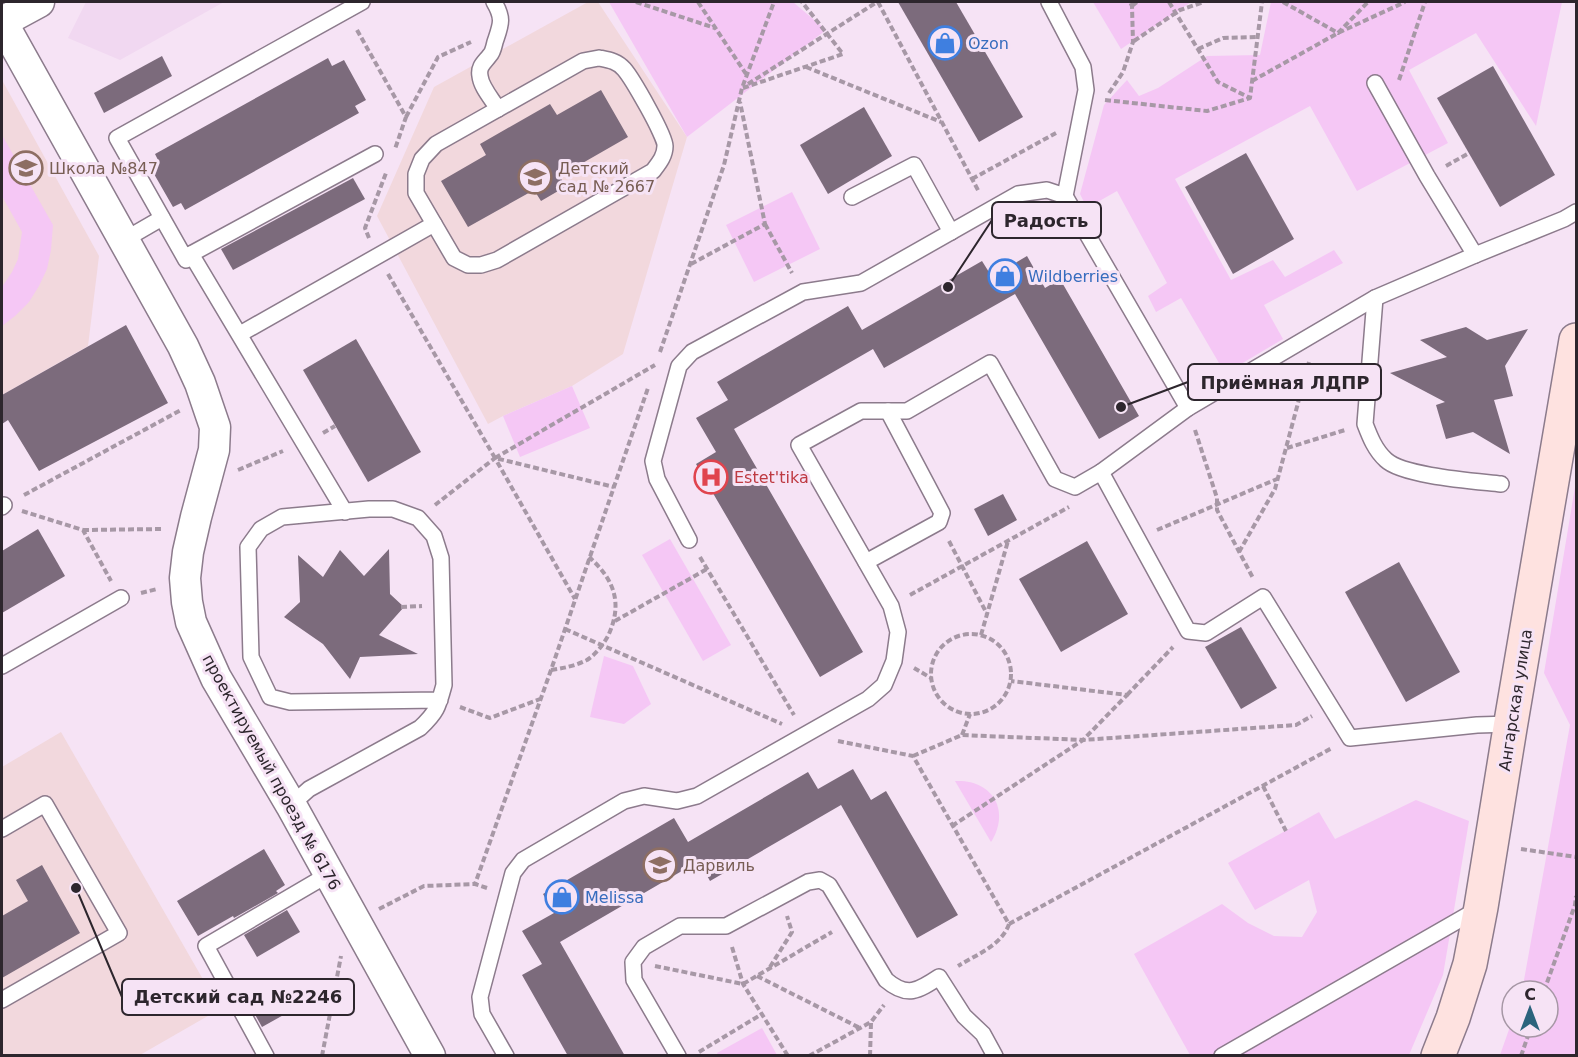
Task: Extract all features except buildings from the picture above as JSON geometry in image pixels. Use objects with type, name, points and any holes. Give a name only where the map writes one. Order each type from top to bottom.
[{"type":"street","points":[[2,22],[39,2]]},
{"type":"street","name":"проектируемый проезд № 6176","points":[[2,22],[191,362],[207,399],[215,426],[214,450],[188,552],[185,578],[191,622],[216,678],[329,874],[350,935],[430,1056]]},
{"type":"street","name":"Ангарская улица","points":[[1438,1056],[1470,964],[1481,907],[1576,340]]},
{"type":"lane","points":[[362,2],[117,138],[186,260],[191,254],[375,154]]},
{"type":"lane","points":[[494,2],[501,18],[501,28],[491,54],[480,67],[479,74],[498,109]]},
{"type":"lane","points":[[1049,2],[1083,67],[1086,90],[1065,196],[1188,408]]},
{"type":"lane","points":[[599,58],[614,61],[624,69],[661,131],[666,145],[662,159],[653,171],[497,260],[468,266],[454,258],[434,224],[416,193],[416,174],[422,159],[436,144],[584,61],[599,58]]},
{"type":"lane","points":[[1375,83],[1475,255]]},
{"type":"lane","points":[[852,197],[914,165],[951,232]]},
{"type":"lane","points":[[690,540],[657,479],[653,461],[679,366],[692,352],[802,292],[861,283],[1018,194],[1047,190],[1065,196]]},
{"type":"lane","points":[[506,1056],[482,1014],[480,997],[513,873],[523,860],[624,801],[644,796],[677,801],[697,796],[868,699],[884,685],[894,661],[898,632],[891,606],[799,445],[861,411],[907,411],[990,363],[1054,479],[1075,487],[1101,472],[1188,408],[1375,298],[1576,212]]},
{"type":"lane","points":[[124,240],[162,218]]},
{"type":"lane","points":[[240,334],[434,224]]},
{"type":"lane","points":[[191,254],[345,512]]},
{"type":"lane","points":[[1375,298],[1365,424],[1372,442],[1388,461],[1409,471],[1501,484]]},
{"type":"lane","points":[[866,562],[939,522],[942,513],[888,411]]},
{"type":"lane","points":[[1101,472],[1188,631],[1206,633],[1263,597],[1350,738],[1478,725],[1511,724]]},
{"type":"lane","points":[[291,805],[309,789],[420,728],[434,715],[440,700],[444,685],[441,558],[434,536],[418,518],[393,509],[282,517],[261,530],[248,547],[251,657],[270,697],[290,702],[440,700]]},
{"type":"lane","points":[[2,666],[121,598]]},
{"type":"lane","points":[[2,829],[45,804],[119,933],[2,1000]]},
{"type":"lane","points":[[266,1056],[206,946],[329,874]]},
{"type":"lane","points":[[678,1056],[634,980],[633,962],[644,947],[680,926],[726,926],[780,895],[808,882],[820,880],[829,885],[886,980],[896,988],[907,991],[920,990],[939,977],[964,1016],[983,1035],[995,1056]]},
{"type":"lane","points":[[1222,1056],[1481,907]]},
{"type":"path","points":[[636,2],[716,28]]},
{"type":"path","points":[[698,2],[747,75]]},
{"type":"path","points":[[659,354],[724,165],[742,88],[774,2]]},
{"type":"path","points":[[742,88],[843,54],[802,2]]},
{"type":"path","points":[[742,88],[877,2],[989,210]]},
{"type":"path","points":[[1137,2],[1131,4],[1133,42],[1123,72],[1104,100],[1207,111],[1250,98]]},
{"type":"path","points":[[1169,2],[1218,82],[1250,98]]},
{"type":"path","points":[[1133,42],[1176,13],[1204,2]]},
{"type":"path","points":[[1250,98],[1262,2]]},
{"type":"path","points":[[1283,2],[1338,33]]},
{"type":"path","points":[[1338,33],[1368,2]]},
{"type":"path","points":[[1252,81],[1338,33],[1405,2]]},
{"type":"path","points":[[1396,91],[1425,2]]},
{"type":"path","points":[[406,117],[438,57],[501,28]]},
{"type":"path","points":[[1198,49],[1223,38],[1257,37]]},
{"type":"path","points":[[806,66],[942,123]]},
{"type":"path","points":[[740,100],[765,224],[802,292]]},
{"type":"path","points":[[972,179],[1079,120]]},
{"type":"path","points":[[1444,167],[1469,153]]},
{"type":"path","points":[[690,264],[765,224]]},
{"type":"path","points":[[378,257],[575,598]]},
{"type":"path","points":[[1239,552],[1275,489],[1317,332]]},
{"type":"path","points":[[418,518],[495,458],[656,365],[652,376]]},
{"type":"path","points":[[475,884],[648,387]]},
{"type":"path","points":[[3,506],[186,407],[187,415]]},
{"type":"path","points":[[1188,408],[1217,498],[1217,510],[1263,597]]},
{"type":"path","points":[[1286,448],[1365,424]]},
{"type":"path","points":[[234,472],[304,442]]},
{"type":"path","points":[[495,458],[614,487]]},
{"type":"path","points":[[1137,538],[1278,479]]},
{"type":"path","points":[[891,606],[1069,507],[1075,487]]},
{"type":"path","points":[[3,506],[83,530],[164,529],[163,538]]},
{"type":"path","points":[[939,522],[987,614]]},
{"type":"path","points":[[83,530],[121,598]]},
{"type":"path","points":[[690,540],[806,734]]},
{"type":"path","points":[[981,635],[1008,540]]},
{"type":"path","points":[[551,669],[571,667],[588,659],[603,646],[615,621],[614,592],[600,567],[589,557]]},
{"type":"path","points":[[615,621],[707,569]]},
{"type":"path","points":[[158,589],[159,581]]},
{"type":"path","points":[[565,628],[806,734],[913,756],[962,735],[1083,740],[1296,725],[1331,706]]},
{"type":"path","points":[[952,826],[1083,740],[1188,631]]},
{"type":"path","points":[[965,634],[981,635],[994,641],[1005,652],[1011,666],[1011,681],[1005,694],[996,705],[984,712],[970,714],[956,711],[944,703],[935,692],[931,678],[933,663],[939,650],[951,639],[965,634]]},
{"type":"path","points":[[1011,681],[1127,695]]},
{"type":"path","points":[[440,700],[490,718],[541,699]]},
{"type":"path","points":[[962,735],[970,714]]},
{"type":"path","points":[[939,977],[1000,940],[1009,924],[1350,738]]},
{"type":"path","points":[[913,756],[1009,924]]},
{"type":"path","points":[[1263,786],[1286,831]]},
{"type":"path","points":[[1520,849],[1576,857]]},
{"type":"path","points":[[322,1056],[350,935],[376,910],[424,886],[475,884],[508,893]]},
{"type":"path","points":[[768,969],[792,932],[780,895]]},
{"type":"path","points":[[1548,979],[1575,905],[1576,896]]},
{"type":"path","points":[[633,962],[743,984],[851,922]]},
{"type":"path","points":[[726,926],[743,984],[789,1056]]},
{"type":"path","points":[[757,976],[860,1028]]},
{"type":"path","points":[[809,1056],[871,1022],[896,988]]},
{"type":"path","points":[[694,1056],[762,1014]]},
{"type":"path","points":[[870,1056],[871,1022]]},
{"type":"path","points":[[1521,1056],[1527,1039]]},
{"type":"shaded area","points":[[86,2],[224,2],[120,60],[68,38]]},
{"type":"shaded area","name":"Детский сад № 2667","points":[[588,2],[598,2],[687,137],[623,354],[572,386],[488,424],[377,216],[434,87]]},
{"type":"shaded area","points":[[609,2],[793,2],[826,30],[687,137]]},
{"type":"shaded area","points":[[1093,2],[1191,2],[1121,49]]},
{"type":"shaded area","points":[[1271,2],[1562,2],[1536,126],[1476,33],[1409,70],[1448,143],[1357,191],[1310,106],[1175,179],[1231,280],[1273,260],[1285,277],[1334,250],[1343,263],[1264,305],[1283,339],[1199,389],[1194,380],[1219,363],[1181,298],[1156,312],[1148,296],[1167,283],[1117,191],[1087,208],[1080,194],[1104,105],[1127,80],[1139,96],[1158,88],[1207,56],[1260,55]]},
{"type":"shaded area","name":"Школа №847","points":[[2,80],[99,256],[88,346],[2,395]]},
{"type":"shaded area","points":[[2,135],[53,225],[47,269],[39,286],[29,302],[2,326],[2,287],[18,259],[22,232],[2,196]]},
{"type":"shaded area","points":[[792,192],[820,249],[754,282],[726,225]]},
{"type":"shaded area","points":[[572,386],[590,428],[520,457],[503,416]]},
{"type":"shaded area","points":[[1576,481],[1576,1055],[1500,1055],[1506,1039],[1560,1039],[1560,979],[1524,979],[1570,725],[1544,673]]},
{"type":"shaded area","points":[[670,539],[731,645],[703,661],[642,555]]},
{"type":"shaded area","points":[[604,656],[633,666],[651,704],[624,724],[590,717]]},
{"type":"shaded area","points":[[61,732],[220,1009],[140,1055],[2,1055],[2,767]]},
{"type":"shaded area","points":[[955,781],[979,785],[994,799],[999,819],[991,842]]},
{"type":"shaded area","points":[[1416,800],[1469,821],[1443,975],[1409,1055],[1190,1055],[1134,954],[1222,904],[1248,923],[1274,936],[1302,937],[1317,912],[1309,880],[1255,910],[1228,863],[1319,812],[1335,839]]},
{"type":"shaded area","points":[[762,1028],[777,1055],[718,1055],[717,1053]]},
{"type":"place","name":"Ozon","points":[[945,43]]},
{"type":"place","name":"Школа №847","points":[[26,168]]},
{"type":"place","name":"Детский сад № 2667","points":[[535,177]]},
{"type":"place","name":"Wildberries","points":[[1005,276]]},
{"type":"place","name":"Радость","points":[[948,287]]},
{"type":"place","name":"Приёмная ЛДПР","points":[[1121,407]]},
{"type":"place","name":"Estet'tika","points":[[711,477]]},
{"type":"place","name":"Дарвиль","points":[[660,865]]},
{"type":"place","name":"Детский сад №2246","points":[[76,888]]},
{"type":"place","name":"Melissa","points":[[562,897]]}]
